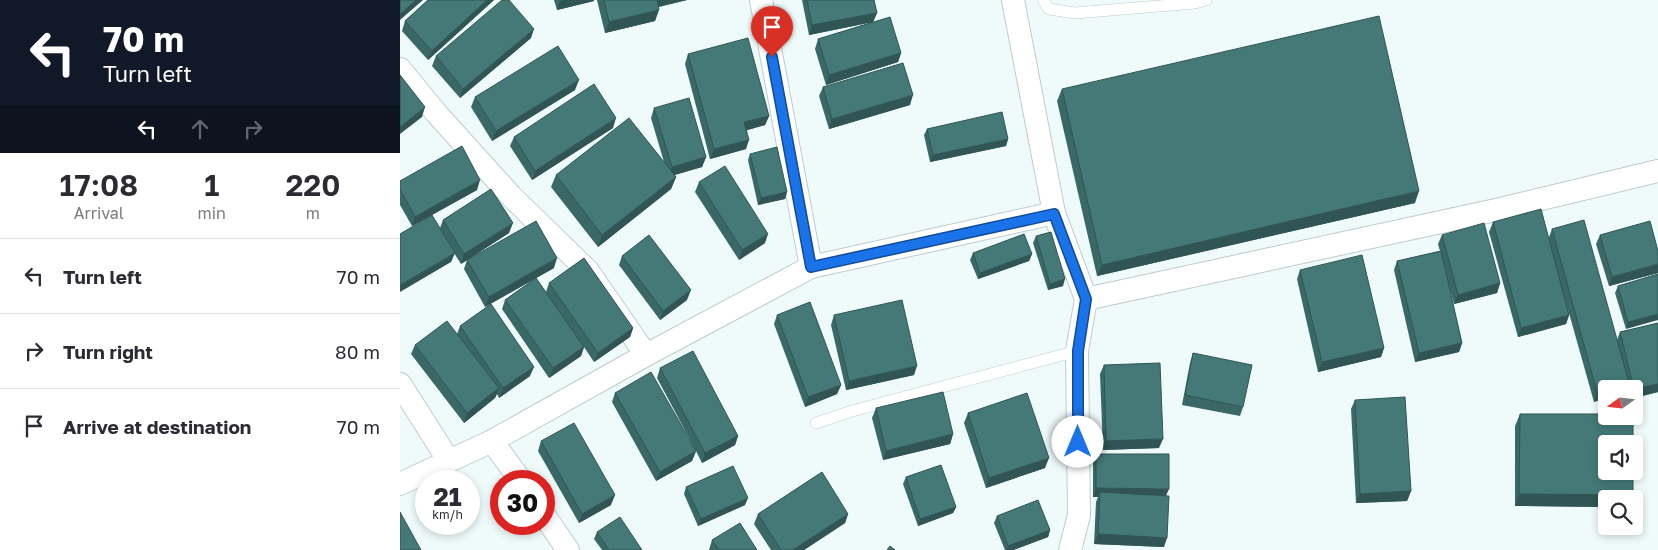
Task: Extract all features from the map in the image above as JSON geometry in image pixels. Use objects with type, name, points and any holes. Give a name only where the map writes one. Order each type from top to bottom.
[{"type":"street","points":[[761,0],[811,267]]},
{"type":"street","points":[[1013,0],[1054,214],[1086,299],[1078,351],[1079,514],[1070,550]]},
{"type":"street","points":[[400,69],[437,114],[512,197],[588,271],[646,355]]},
{"type":"street","points":[[1086,299],[1496,210],[1658,171]]},
{"type":"street","points":[[400,484],[492,441],[646,355],[811,267],[1054,214]]},
{"type":"street","points":[[400,384],[450,461]]},
{"type":"street","points":[[492,441],[512,470]]},
{"type":"street","points":[[555,531],[568,550]]},
{"type":"lane","points":[[1043,0],[1049,9],[1075,13],[1206,0]]},
{"type":"lane","points":[[816,423],[852,411],[1078,351]]},
{"type":"building","points":[[400,0],[416,0],[400,14]]},
{"type":"building","points":[[428,0],[487,0],[432,51],[405,21]]},
{"type":"building","points":[[502,0],[509,0],[534,29],[463,89],[436,56]]},
{"type":"building","points":[[604,0],[657,0],[659,10],[609,22]]},
{"type":"building","points":[[807,0],[874,0],[877,13],[812,25]]},
{"type":"building","points":[[1379,16],[1419,191],[1102,265],[1062,89]]},
{"type":"building","points":[[890,17],[901,53],[829,75],[818,39]]},
{"type":"building","points":[[748,38],[769,116],[744,122],[749,140],[714,149],[688,54]]},
{"type":"building","points":[[558,46],[579,80],[496,131],[475,97]]},
{"type":"building","points":[[903,63],[913,95],[832,119],[823,87]]},
{"type":"building","points":[[400,75],[425,107],[400,127]]},
{"type":"building","points":[[594,84],[616,118],[535,171],[514,137]]},
{"type":"building","points":[[689,98],[706,157],[672,167],[654,108]]},
{"type":"building","points":[[1002,112],[1008,139],[933,155],[927,129]]},
{"type":"building","points":[[629,118],[676,177],[602,235],[556,175]]},
{"type":"building","points":[[462,146],[480,180],[415,217],[400,189],[400,181]]},
{"type":"building","points":[[777,147],[787,192],[761,198],[750,154]]},
{"type":"building","points":[[725,166],[768,234],[742,250],[699,182]]},
{"type":"building","points":[[491,189],[513,223],[464,254],[443,220]]},
{"type":"building","points":[[1541,209],[1569,315],[1521,328],[1493,222]]},
{"type":"building","points":[[432,215],[455,253],[400,285],[400,234]]},
{"type":"building","points":[[1584,220],[1628,380],[1598,380],[1598,392],[1597,392],[1552,229]]},
{"type":"building","points":[[536,221],[557,258],[489,297],[467,260]]},
{"type":"building","points":[[1650,221],[1658,251],[1658,264],[1612,277],[1600,235]]},
{"type":"building","points":[[1484,223],[1500,283],[1458,295],[1442,235]]},
{"type":"building","points":[[1051,232],[1065,279],[1050,284],[1036,236]]},
{"type":"building","points":[[1024,234],[1032,254],[980,273],[973,253]]},
{"type":"building","points":[[649,235],[691,290],[663,311],[622,256]]},
{"type":"building","points":[[1441,251],[1462,343],[1419,353],[1397,261]]},
{"type":"building","points":[[1362,255],[1384,348],[1322,362],[1300,270]]},
{"type":"building","points":[[584,258],[633,328],[598,353],[549,283]]},
{"type":"building","points":[[1658,274],[1658,314],[1628,322],[1618,286]]},
{"type":"building","points":[[536,278],[584,347],[553,368],[505,300]]},
{"type":"building","points":[[902,300],[917,366],[849,381],[834,315]]},
{"type":"building","points":[[810,302],[841,385],[808,397],[777,315]]},
{"type":"building","points":[[491,304],[534,367],[503,388],[460,326]]},
{"type":"building","points":[[447,321],[499,388],[467,413],[415,345]]},
{"type":"building","points":[[1658,323],[1658,384],[1643,387],[1643,380],[1632,380],[1620,332]]},
{"type":"building","points":[[693,351],[738,436],[705,453],[660,368]]},
{"type":"building","points":[[1193,353],[1252,365],[1243,407],[1185,395]]},
{"type":"building","points":[[1160,363],[1163,439],[1106,441],[1104,365]]},
{"type":"building","points":[[651,372],[696,451],[660,472],[615,393]]},
{"type":"building","points":[[943,392],[953,434],[886,451],[876,408]]},
{"type":"building","points":[[1027,393],[1049,458],[989,478],[968,413]]},
{"type":"building","points":[[1405,397],[1411,491],[1360,494],[1355,400]]},
{"type":"building","points":[[1520,414],[1598,414],[1598,425],[1633,425],[1633,435],[1598,435],[1598,480],[1633,480],[1633,490],[1598,490],[1598,495],[1519,494]]},
{"type":"building","points":[[574,423],[615,495],[582,514],[541,441]]},
{"type":"building","points":[[1096,454],[1169,454],[1169,489],[1096,488]]},
{"type":"building","points":[[941,465],[956,507],[920,519],[906,477]]},
{"type":"building","points":[[733,466],[748,498],[701,519],[686,487]]},
{"type":"building","points":[[822,472],[848,514],[793,550],[781,550],[758,514]]},
{"type":"building","points":[[1100,492],[1169,496],[1167,538],[1098,534]]},
{"type":"building","points":[[1038,500],[1050,530],[1008,546],[997,516]]},
{"type":"building","points":[[400,512],[421,550],[400,550]]},
{"type":"building","points":[[620,517],[642,550],[609,550],[597,532]]},
{"type":"building","points":[[740,523],[757,550],[719,550],[712,540]]},
{"type":"building","points":[[890,546],[895,550],[887,550]]},
{"type":"route","points":[[772,57],[811,267],[1054,214],[1086,299],[1078,351],[1078,442]]}]
